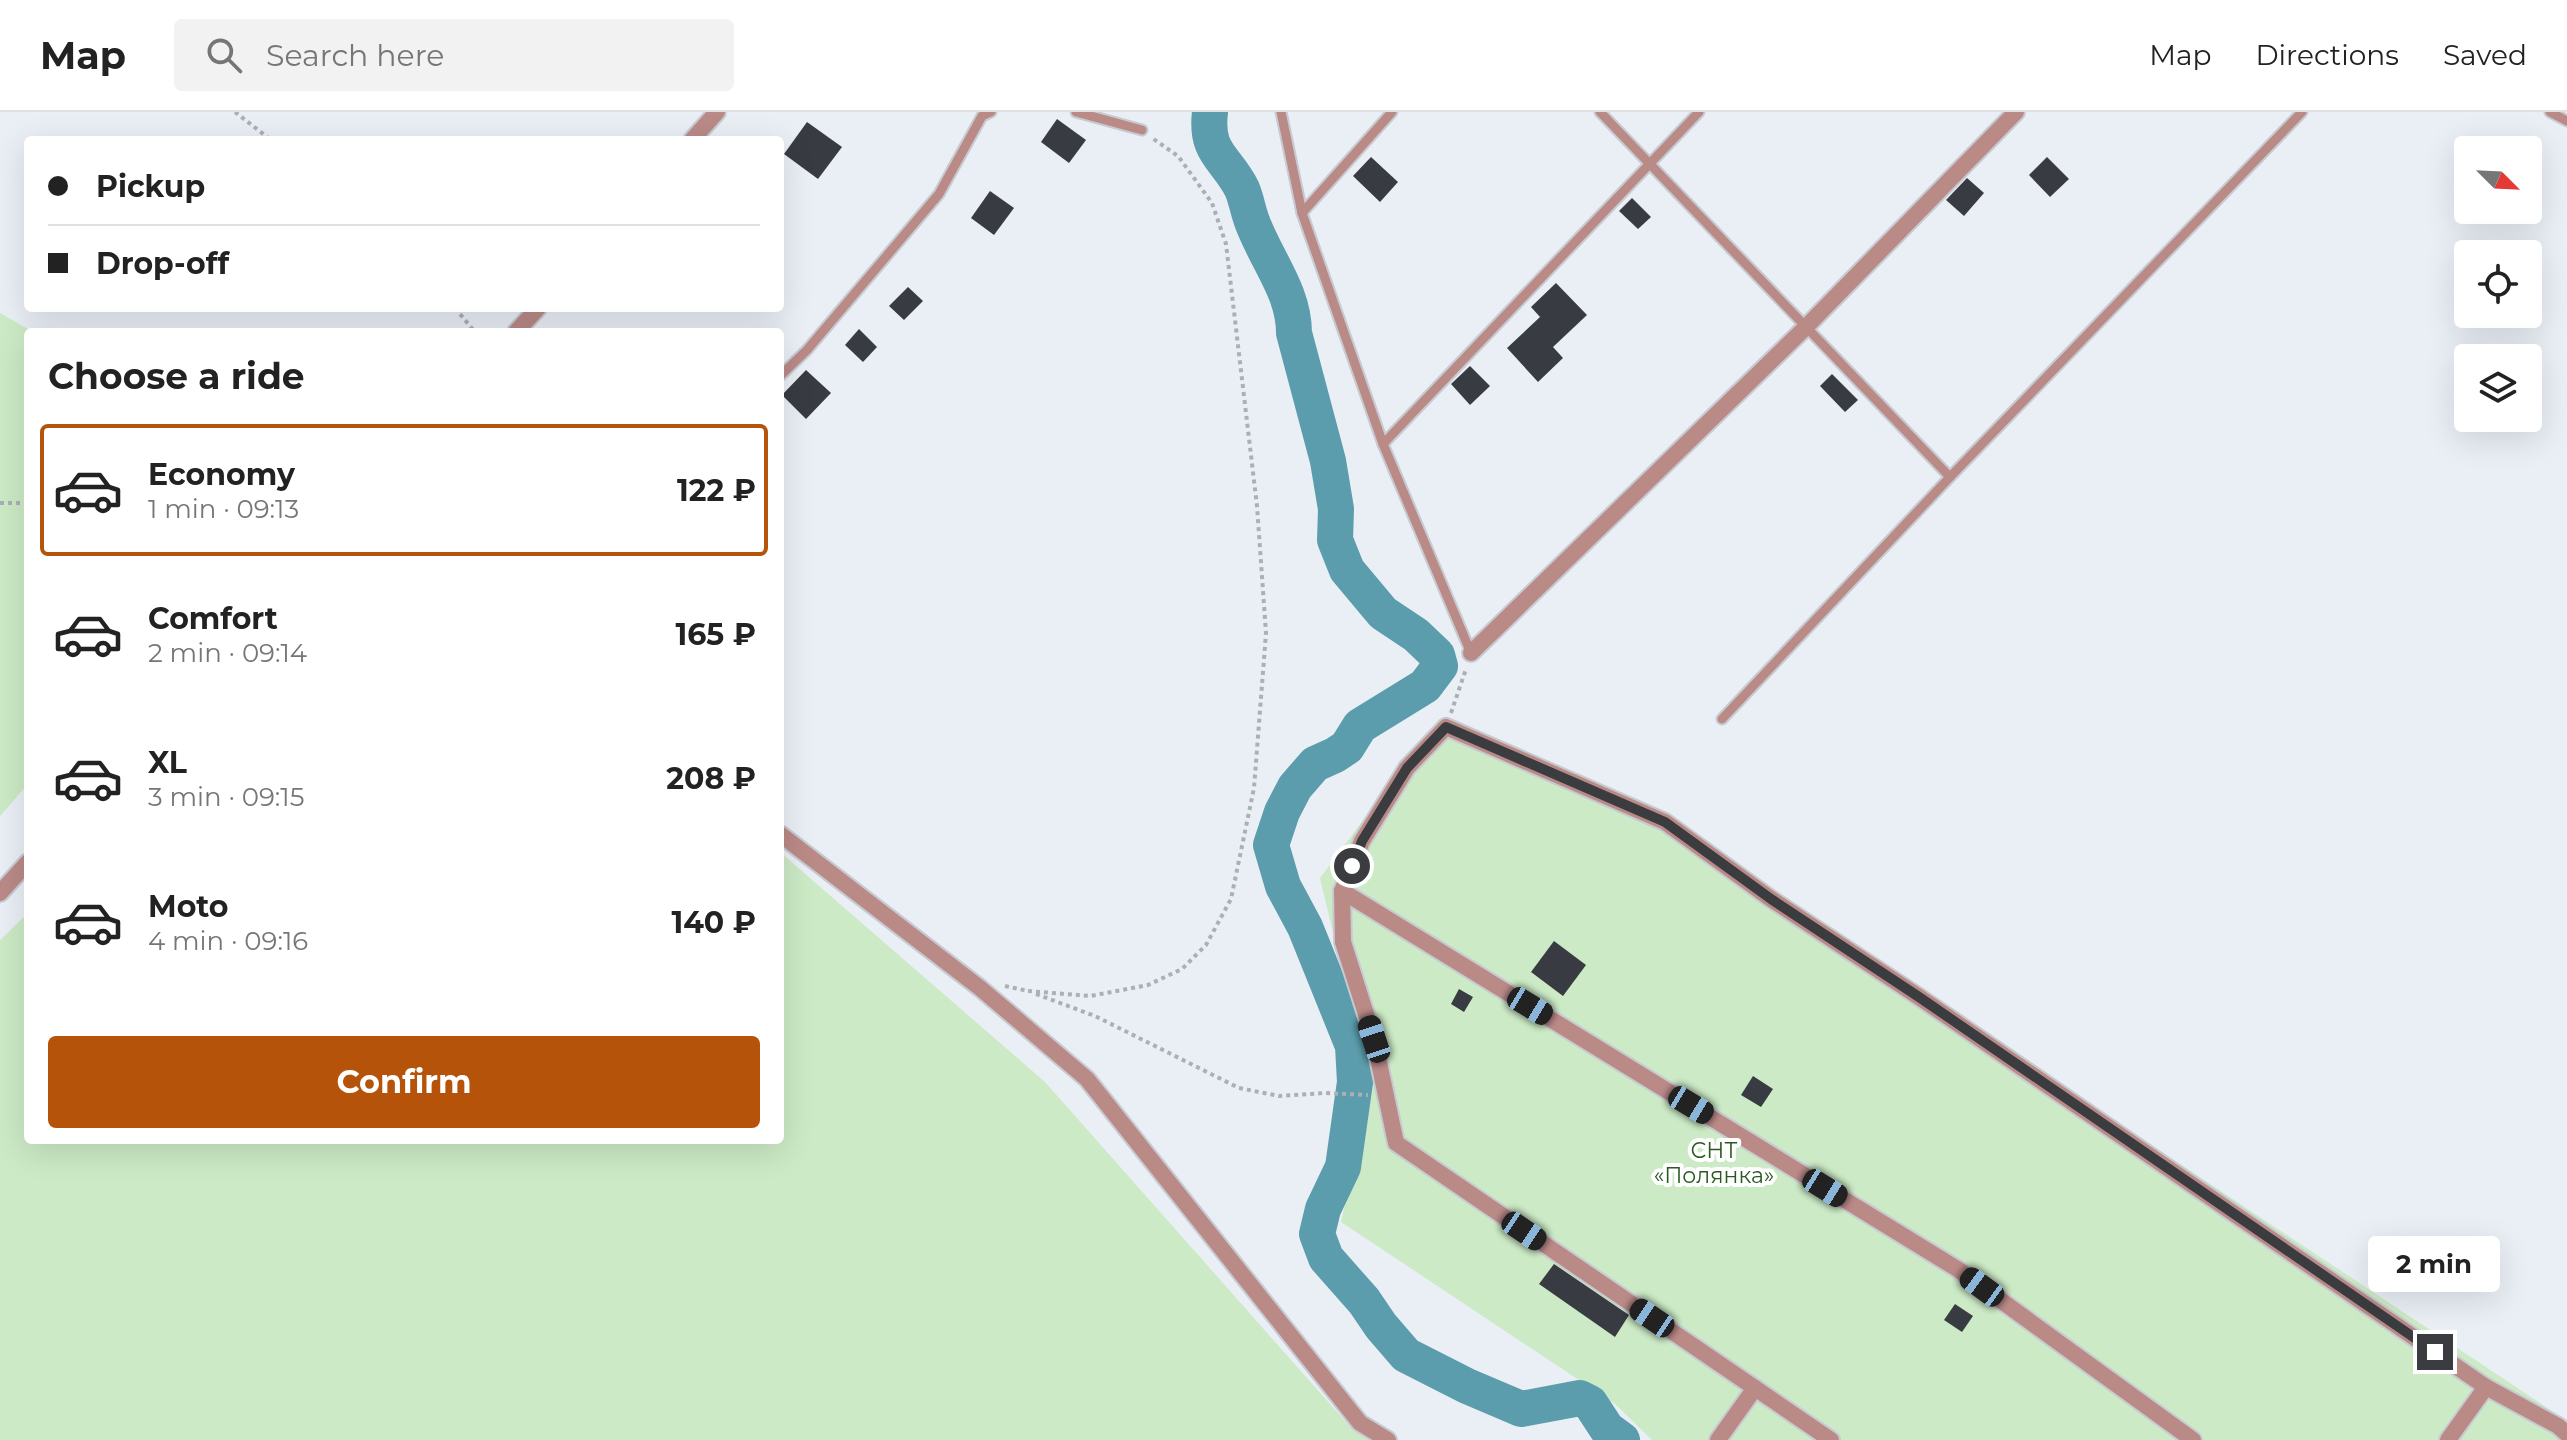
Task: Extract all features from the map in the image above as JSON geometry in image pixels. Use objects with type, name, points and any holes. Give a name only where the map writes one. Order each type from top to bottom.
[{"type":"street","points":[[696,136],[717,112]]},
{"type":"street","points":[[1471,653],[1805,328],[2016,112]]},
{"type":"street","points":[[520,328],[534,312]]},
{"type":"street","points":[[1831,1440],[1396,1143],[1374,1039],[1343,942],[1342,891],[1362,841],[1407,768],[1446,727],[1665,822],[1771,899],[1919,997],[2486,1387],[2558,1426],[2567,1434]]},
{"type":"street","points":[[784,837],[980,988],[1087,1079],[1360,1423],[1388,1440]]},
{"type":"street","points":[[0,893],[24,866]]},
{"type":"street","points":[[1342,891],[1959,1270],[2193,1440]]},
{"type":"street","points":[[2448,1440],[2486,1387]]},
{"type":"street","points":[[1718,1440],[1755,1388]]},
{"type":"lane","points":[[784,372],[807,350],[939,194],[982,116],[991,112]]},
{"type":"lane","points":[[1076,112],[1142,130]]},
{"type":"lane","points":[[1281,112],[1302,213],[1383,444],[1471,653]]},
{"type":"lane","points":[[1302,213],[1392,112]]},
{"type":"lane","points":[[1600,112],[1950,477]]},
{"type":"lane","points":[[1383,444],[1699,112]]},
{"type":"lane","points":[[1722,719],[2302,112]]},
{"type":"lane","points":[[2550,112],[2567,121]]},
{"type":"path","points":[[235,112],[266,136]]},
{"type":"path","points":[[998,985],[1090,996],[1148,985],[1182,969],[1206,945],[1231,899],[1254,788],[1266,633],[1257,506],[1226,244],[1212,203],[1178,156],[1142,130]]},
{"type":"path","points":[[458,312],[472,328]]},
{"type":"path","points":[[0,503],[24,503]]},
{"type":"path","points":[[1446,727],[1471,653]]},
{"type":"path","points":[[1028,991],[1095,1016],[1239,1088],[1279,1096],[1324,1093],[1368,1095]]},
{"type":"green space","points":[[0,313],[26,328],[24,789],[0,816]]},
{"type":"green space","name":"СНТ «Полянка»","points":[[1439,719],[1653,823],[1736,869],[2555,1413],[2567,1424],[2567,1440],[1652,1440],[1615,1404],[1341,1222],[1370,1088],[1320,878]]},
{"type":"green space","points":[[784,855],[1045,1082],[1354,1431],[1369,1440],[0,1440],[0,940],[24,917],[24,1144],[784,1144]]},
{"type":"building","points":[[1057,119],[1086,140],[1069,163],[1041,142]]},
{"type":"building","points":[[807,122],[842,147],[818,179],[784,154]]},
{"type":"building","points":[[1371,157],[1398,182],[1380,202],[1353,176]]},
{"type":"building","points":[[2047,157],[2069,179],[2050,197],[2029,175]]},
{"type":"building","points":[[1967,178],[1984,193],[1964,216],[1946,200]]},
{"type":"building","points":[[990,191],[1014,208],[994,235],[971,218]]},
{"type":"building","points":[[1632,198],[1651,217],[1638,229],[1619,211]]},
{"type":"building","points":[[1556,283],[1587,315],[1553,347],[1563,358],[1538,382],[1507,348],[1540,317],[1531,307]]},
{"type":"building","points":[[908,287],[923,301],[904,320],[889,306]]},
{"type":"building","points":[[859,329],[877,347],[863,362],[845,345]]},
{"type":"building","points":[[1470,366],[1490,386],[1470,405],[1451,384]]},
{"type":"building","points":[[806,370],[831,393],[806,419],[784,397],[784,393]]},
{"type":"building","points":[[1832,374],[1858,400],[1845,412],[1820,386]]},
{"type":"building","points":[[1554,941],[1586,965],[1563,996],[1531,972]]},
{"type":"building","points":[[1459,989],[1473,997],[1464,1012],[1451,1004]]},
{"type":"building","points":[[1753,1076],[1773,1089],[1761,1107],[1741,1095]]},
{"type":"building","points":[[1554,1264],[1629,1315],[1615,1337],[1539,1284]]},
{"type":"building","points":[[1955,1304],[1973,1316],[1962,1332],[1944,1320]]},
{"type":"waterway","points":[[1210,112],[1209,126],[1214,146],[1242,189],[1253,224],[1290,304],[1294,333],[1328,461],[1336,509],[1335,540],[1347,570],[1383,613],[1416,635],[1437,655],[1440,666],[1425,686],[1360,726],[1347,747],[1315,764],[1295,787],[1282,812],[1271,845],[1283,886],[1305,927],[1353,1046],[1355,1082],[1343,1167],[1323,1209],[1317,1234],[1326,1258],[1406,1355],[1521,1409],[1580,1398],[1590,1403],[1607,1429],[1622,1440]]},
{"type":"route","points":[[1352,866],[1362,841],[1407,768],[1446,727],[1665,822],[1771,899],[1919,997],[2435,1352]]}]
